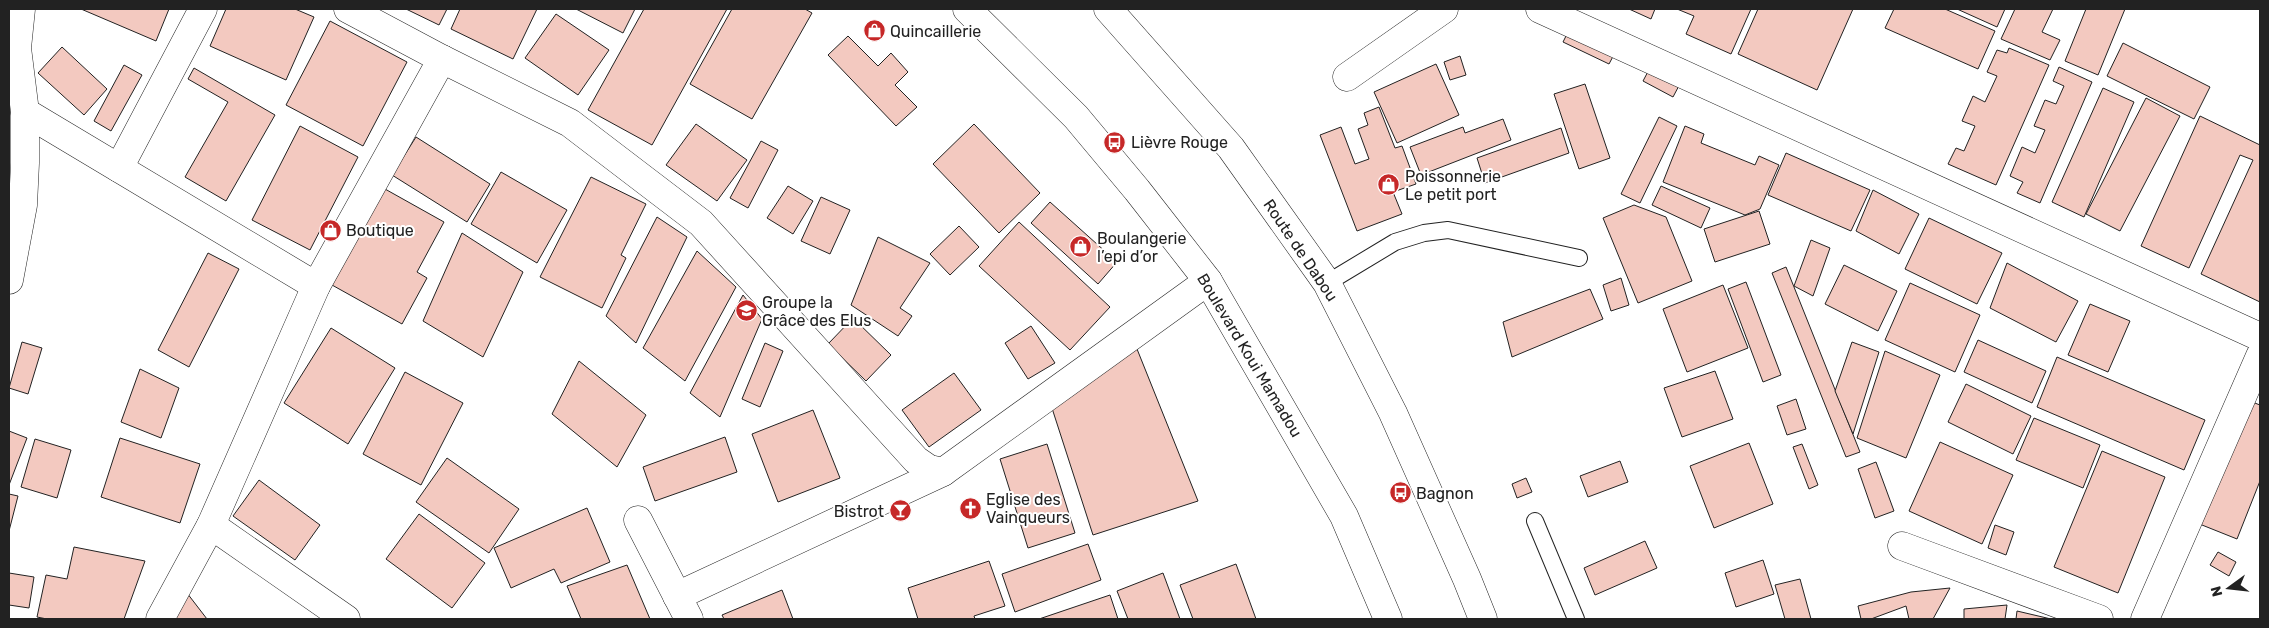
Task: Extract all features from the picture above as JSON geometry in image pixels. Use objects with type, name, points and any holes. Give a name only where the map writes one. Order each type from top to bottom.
[{"type":"street","points":[[9,280],[23,205],[25,112],[18,48],[21,9]]},
{"type":"street","points":[[119,168],[203,9]]},
{"type":"street","points":[[348,9],[442,59],[570,123],[701,223],[916,460],[928,469],[943,472]]},
{"type":"street","name":"Boulevard Koui Mamadou","points":[[967,9],[1076,117],[1137,190],[1208,281],[1344,516],[1388,619]]},
{"type":"street","name":"Route de Dabou","points":[[1108,9],[1231,148],[1326,283],[1393,414],[1468,579],[1483,619]]},
{"type":"street","points":[[1347,77],[1444,9]]},
{"type":"street","points":[[1540,9],[2260,337]]},
{"type":"street","points":[[160,619],[211,525],[316,286],[442,59]]},
{"type":"street","points":[[25,112],[316,286]]},
{"type":"street","points":[[638,520],[683,608],[943,472],[1208,281]]},
{"type":"street","points":[[2145,619],[2260,356]]},
{"type":"street","points":[[211,525],[346,619]]},
{"type":"street","points":[[1902,546],[2100,619]]},
{"type":"lane","points":[[1326,283],[1395,242],[1424,233],[1448,230],[1579,258]]},
{"type":"lane","points":[[1535,521],[1576,619]]},
{"type":"building","points":[[81,9],[169,9],[156,41]]},
{"type":"building","points":[[226,9],[295,9],[314,17],[286,80],[210,46]]},
{"type":"building","points":[[406,9],[447,9],[439,25]]},
{"type":"building","points":[[460,9],[537,9],[513,59],[451,29]]},
{"type":"building","points":[[576,9],[635,9],[623,33]]},
{"type":"building","points":[[644,9],[727,9],[652,145],[588,110]]},
{"type":"building","points":[[732,9],[805,9],[812,13],[752,119],[690,84]]},
{"type":"building","points":[[1629,9],[1655,9],[1651,19]]},
{"type":"building","points":[[1677,9],[1751,9],[1731,54],[1686,34],[1694,16]]},
{"type":"building","points":[[1758,9],[1853,9],[1817,90],[1738,54]]},
{"type":"building","points":[[1894,9],[1945,9],[1995,31],[1978,69],[1885,28]]},
{"type":"building","points":[[1957,9],[2005,9],[1997,27]]},
{"type":"building","points":[[2015,9],[2053,9],[2042,32],[2060,40],[2050,60],[2001,39]]},
{"type":"building","points":[[2086,9],[2125,9],[2098,75],[2065,61]]},
{"type":"building","points":[[556,14],[609,50],[578,95],[525,58]]},
{"type":"building","points":[[330,21],[407,62],[363,146],[286,105]]},
{"type":"building","points":[[1571,26],[1617,49],[1609,64],[1563,42]]},
{"type":"building","points":[[848,36],[878,66],[891,53],[908,72],[895,85],[917,107],[896,126],[828,55]]},
{"type":"building","points":[[2123,43],[2210,87],[2194,119],[2107,76]]},
{"type":"building","points":[[62,47],[107,89],[84,115],[38,73]]},
{"type":"building","points":[[2009,48],[2049,65],[1996,185],[1948,164],[1956,148],[1964,151],[1975,126],[1962,121],[1973,96],[1985,102],[1997,76],[1987,72],[1997,50],[2007,53]]},
{"type":"building","points":[[1460,56],[1466,75],[1450,80],[1444,62]]},
{"type":"building","points":[[1436,64],[1459,115],[1397,143],[1374,92]]},
{"type":"building","points":[[1652,64],[1682,80],[1673,97],[1643,81]]},
{"type":"building","points":[[124,65],[142,75],[111,131],[94,121]]},
{"type":"building","points":[[2059,67],[2092,82],[2040,203],[2017,193],[2023,182],[2010,176],[2022,147],[2035,153],[2045,130],[2034,126],[2045,100],[2056,104],[2064,86],[2053,81]]},
{"type":"building","points":[[194,68],[275,115],[226,201],[185,177],[228,102],[188,79]]},
{"type":"building","points":[[1585,84],[1610,158],[1579,169],[1554,94]]},
{"type":"building","points":[[2103,88],[2134,102],[2084,217],[2052,202]]},
{"type":"building","points":[[2146,98],[2180,116],[2120,231],[2086,214]]},
{"type":"building","points":[[1379,107],[1395,148],[1402,146],[1416,184],[1393,192],[1402,214],[1357,231],[1320,135],[1341,127],[1355,164],[1369,159],[1358,129],[1368,125],[1364,113]]},
{"type":"building","points":[[2200,116],[2260,145],[2260,302],[2201,274],[2253,160],[2240,155],[2189,268],[2141,246]]},
{"type":"building","points":[[1659,117],[1677,126],[1640,203],[1621,194]]},
{"type":"building","points":[[1503,119],[1511,140],[1421,175],[1410,147],[1463,127],[1465,133]]},
{"type":"building","points":[[696,124],[747,160],[717,201],[666,165]]},
{"type":"building","points":[[974,124],[1040,193],[999,233],[933,164]]},
{"type":"building","points":[[300,126],[358,157],[310,250],[252,220]]},
{"type":"building","points":[[1685,126],[1704,134],[1701,143],[1755,165],[1759,156],[1779,165],[1760,209],[1745,215],[1663,182]]},
{"type":"building","points":[[1561,128],[1569,153],[1485,183],[1477,158]]},
{"type":"building","points":[[416,137],[490,184],[467,222],[392,175]]},
{"type":"building","points":[[761,141],[778,150],[748,208],[730,198]]},
{"type":"building","points":[[1786,153],[1870,190],[1851,231],[1768,195]]},
{"type":"building","points":[[501,172],[567,210],[537,263],[471,224]]},
{"type":"building","points":[[591,177],[646,204],[621,255],[626,258],[602,308],[540,277]]},
{"type":"building","points":[[788,186],[813,201],[793,234],[767,218]]},
{"type":"building","points":[[1661,186],[1710,208],[1701,228],[1652,205]]},
{"type":"building","points":[[385,189],[444,222],[417,272],[427,278],[402,324],[332,285]]},
{"type":"building","points":[[1873,190],[1919,214],[1899,254],[1856,231]]},
{"type":"building","points":[[821,197],[850,210],[830,254],[801,241]]},
{"type":"building","points":[[1050,202],[1117,262],[1098,284],[1031,223]]},
{"type":"building","points":[[1634,205],[1666,217],[1692,281],[1638,303],[1603,218]]},
{"type":"building","points":[[1759,211],[1770,244],[1715,262],[1704,229]]},
{"type":"building","points":[[657,217],[687,237],[636,343],[606,316]]},
{"type":"building","points":[[1929,218],[2002,253],[1977,304],[1905,269]]},
{"type":"building","points":[[1019,222],[1110,307],[1070,350],[979,266]]},
{"type":"building","points":[[959,226],[979,247],[950,275],[930,254]]},
{"type":"building","points":[[462,233],[523,272],[483,357],[423,321]]},
{"type":"building","points":[[878,237],[930,263],[900,308],[912,316],[898,336],[851,305]]},
{"type":"building","points":[[1811,240],[1830,248],[1813,296],[1794,286]]},
{"type":"building","points":[[697,251],[736,287],[685,381],[643,348]]},
{"type":"building","points":[[208,253],[239,269],[189,367],[158,350]]},
{"type":"building","points":[[2007,263],[2078,301],[2056,342],[1990,308]]},
{"type":"building","points":[[1844,265],[1897,291],[1878,331],[1825,304]]},
{"type":"building","points":[[1786,267],[1860,452],[1846,457],[1772,273]]},
{"type":"building","points":[[1621,278],[1629,305],[1611,311],[1603,285]]},
{"type":"building","points":[[1746,282],[1781,375],[1763,382],[1728,289]]},
{"type":"building","points":[[1910,283],[1980,315],[1955,372],[1885,340]]},
{"type":"building","points":[[1723,285],[1748,348],[1687,372],[1663,309]]},
{"type":"building","points":[[1590,289],[1603,319],[1512,357],[1503,322]]},
{"type":"building","points":[[743,295],[762,319],[720,417],[690,393]]},
{"type":"building","points":[[2090,304],[2130,321],[2108,372],[2068,355]]},
{"type":"building","points":[[853,318],[891,355],[866,381],[828,344]]},
{"type":"building","points":[[1031,326],[1055,363],[1028,379],[1005,343]]},
{"type":"building","points":[[331,328],[395,368],[348,444],[284,403]]},
{"type":"building","points":[[1978,340],[2046,371],[2032,403],[1964,372]]},
{"type":"building","points":[[22,342],[42,348],[28,394],[9,388]]},
{"type":"building","points":[[1852,342],[1879,352],[1853,434],[1835,391]]},
{"type":"building","points":[[765,343],[783,351],[760,407],[742,399]]},
{"type":"building","points":[[1137,349],[1198,501],[1093,535],[1050,402]]},
{"type":"building","points":[[1885,351],[1940,375],[1906,458],[1857,438]]},
{"type":"building","points":[[2057,357],[2205,420],[2184,470],[2037,407]]},
{"type":"building","points":[[579,361],[646,415],[617,467],[552,414]]},
{"type":"building","points":[[140,369],[179,388],[161,438],[121,422]]},
{"type":"building","points":[[1715,371],[1733,419],[1682,437],[1664,388]]},
{"type":"building","points":[[405,372],[463,403],[421,485],[363,454]]},
{"type":"building","points":[[954,373],[981,410],[929,447],[902,410]]},
{"type":"building","points":[[1966,384],[2031,416],[2013,454],[1948,422]]},
{"type":"building","points":[[1796,399],[1806,429],[1787,435],[1777,406]]},
{"type":"building","points":[[2247,400],[2260,405],[2260,481],[2237,539],[2197,523]]},
{"type":"building","points":[[813,410],[840,478],[778,502],[752,434]]},
{"type":"building","points":[[2034,418],[2100,445],[2083,488],[2016,460]]},
{"type":"building","points":[[9,431],[27,438],[9,485]]},
{"type":"building","points":[[725,437],[737,472],[655,501],[643,467]]},
{"type":"building","points":[[120,438],[200,464],[180,523],[101,497]]},
{"type":"building","points":[[35,439],[71,450],[57,498],[21,487]]},
{"type":"building","points":[[1940,442],[2013,475],[1982,544],[1909,511]]},
{"type":"building","points":[[1749,443],[1773,504],[1714,528],[1690,466]]},
{"type":"building","points":[[1047,444],[1075,533],[1028,548],[1000,459]]},
{"type":"building","points":[[1802,444],[1818,485],[1809,489],[1793,447]]},
{"type":"building","points":[[2102,451],[2165,477],[2118,593],[2054,567]]},
{"type":"building","points":[[447,458],[519,509],[489,553],[416,502]]},
{"type":"building","points":[[1620,461],[1628,482],[1588,497],[1580,476]]},
{"type":"building","points":[[1876,462],[1894,511],[1875,518],[1858,469]]},
{"type":"building","points":[[1526,478],[1532,492],[1517,498],[1512,484]]},
{"type":"building","points":[[259,480],[320,525],[295,560],[233,516]]},
{"type":"building","points":[[9,494],[18,496],[9,531]]},
{"type":"building","points":[[587,508],[610,562],[561,583],[554,569],[511,588],[494,548]]},
{"type":"building","points":[[419,514],[485,563],[452,608],[386,559]]},
{"type":"building","points":[[1995,525],[2014,532],[2006,555],[1988,548]]},
{"type":"building","points":[[1645,541],[1657,568],[1595,595],[1584,568]]},
{"type":"building","points":[[1088,544],[1101,580],[1015,612],[1002,574]]},
{"type":"building","points":[[74,547],[145,561],[124,619],[47,619],[37,617],[46,575],[67,579]]},
{"type":"building","points":[[2218,552],[2236,562],[2229,576],[2210,565]]},
{"type":"building","points":[[1763,560],[1774,594],[1736,607],[1725,573]]},
{"type":"building","points":[[989,561],[1005,606],[974,616],[975,619],[918,619],[908,588]]},
{"type":"building","points":[[1236,564],[1256,619],[1193,619],[1180,585]]},
{"type":"building","points":[[627,565],[650,619],[581,619],[567,586]]},
{"type":"building","points":[[9,573],[34,577],[29,608],[9,605]]},
{"type":"building","points":[[1163,573],[1180,619],[1128,619],[1117,591]]},
{"type":"building","points":[[1800,579],[1811,619],[1785,619],[1775,585]]},
{"type":"building","points":[[1950,588],[1933,619],[1909,619],[1906,606],[1871,619],[1861,619],[1858,606],[1911,592]]},
{"type":"building","points":[[782,590],[793,619],[724,619],[722,615]]},
{"type":"building","points":[[187,593],[207,619],[173,619]]},
{"type":"building","points":[[1110,595],[1118,619],[1039,619]]},
{"type":"building","points":[[2007,605],[2005,619],[1964,619],[1964,609]]},
{"type":"building","points":[[2017,611],[2051,619],[2016,619]]},
{"type":"place","name":"Quincaillerie","points":[[874,31]]},
{"type":"place","name":"Lièvre Rouge","points":[[1115,142]]},
{"type":"place","name":"Poissonnerie Le petit port","points":[[1389,185]]},
{"type":"place","name":"Boutique","points":[[330,230]]},
{"type":"place","name":"Boulangerie l’epi d’or","points":[[1081,247]]},
{"type":"place","name":"Groupe la Grâce des Elus","points":[[746,311]]},
{"type":"place","name":"Bagnon","points":[[1400,493]]},
{"type":"place","name":"Eglise des Vainqueurs","points":[[970,508]]},
{"type":"place","name":"Bistrot","points":[[900,511]]}]
